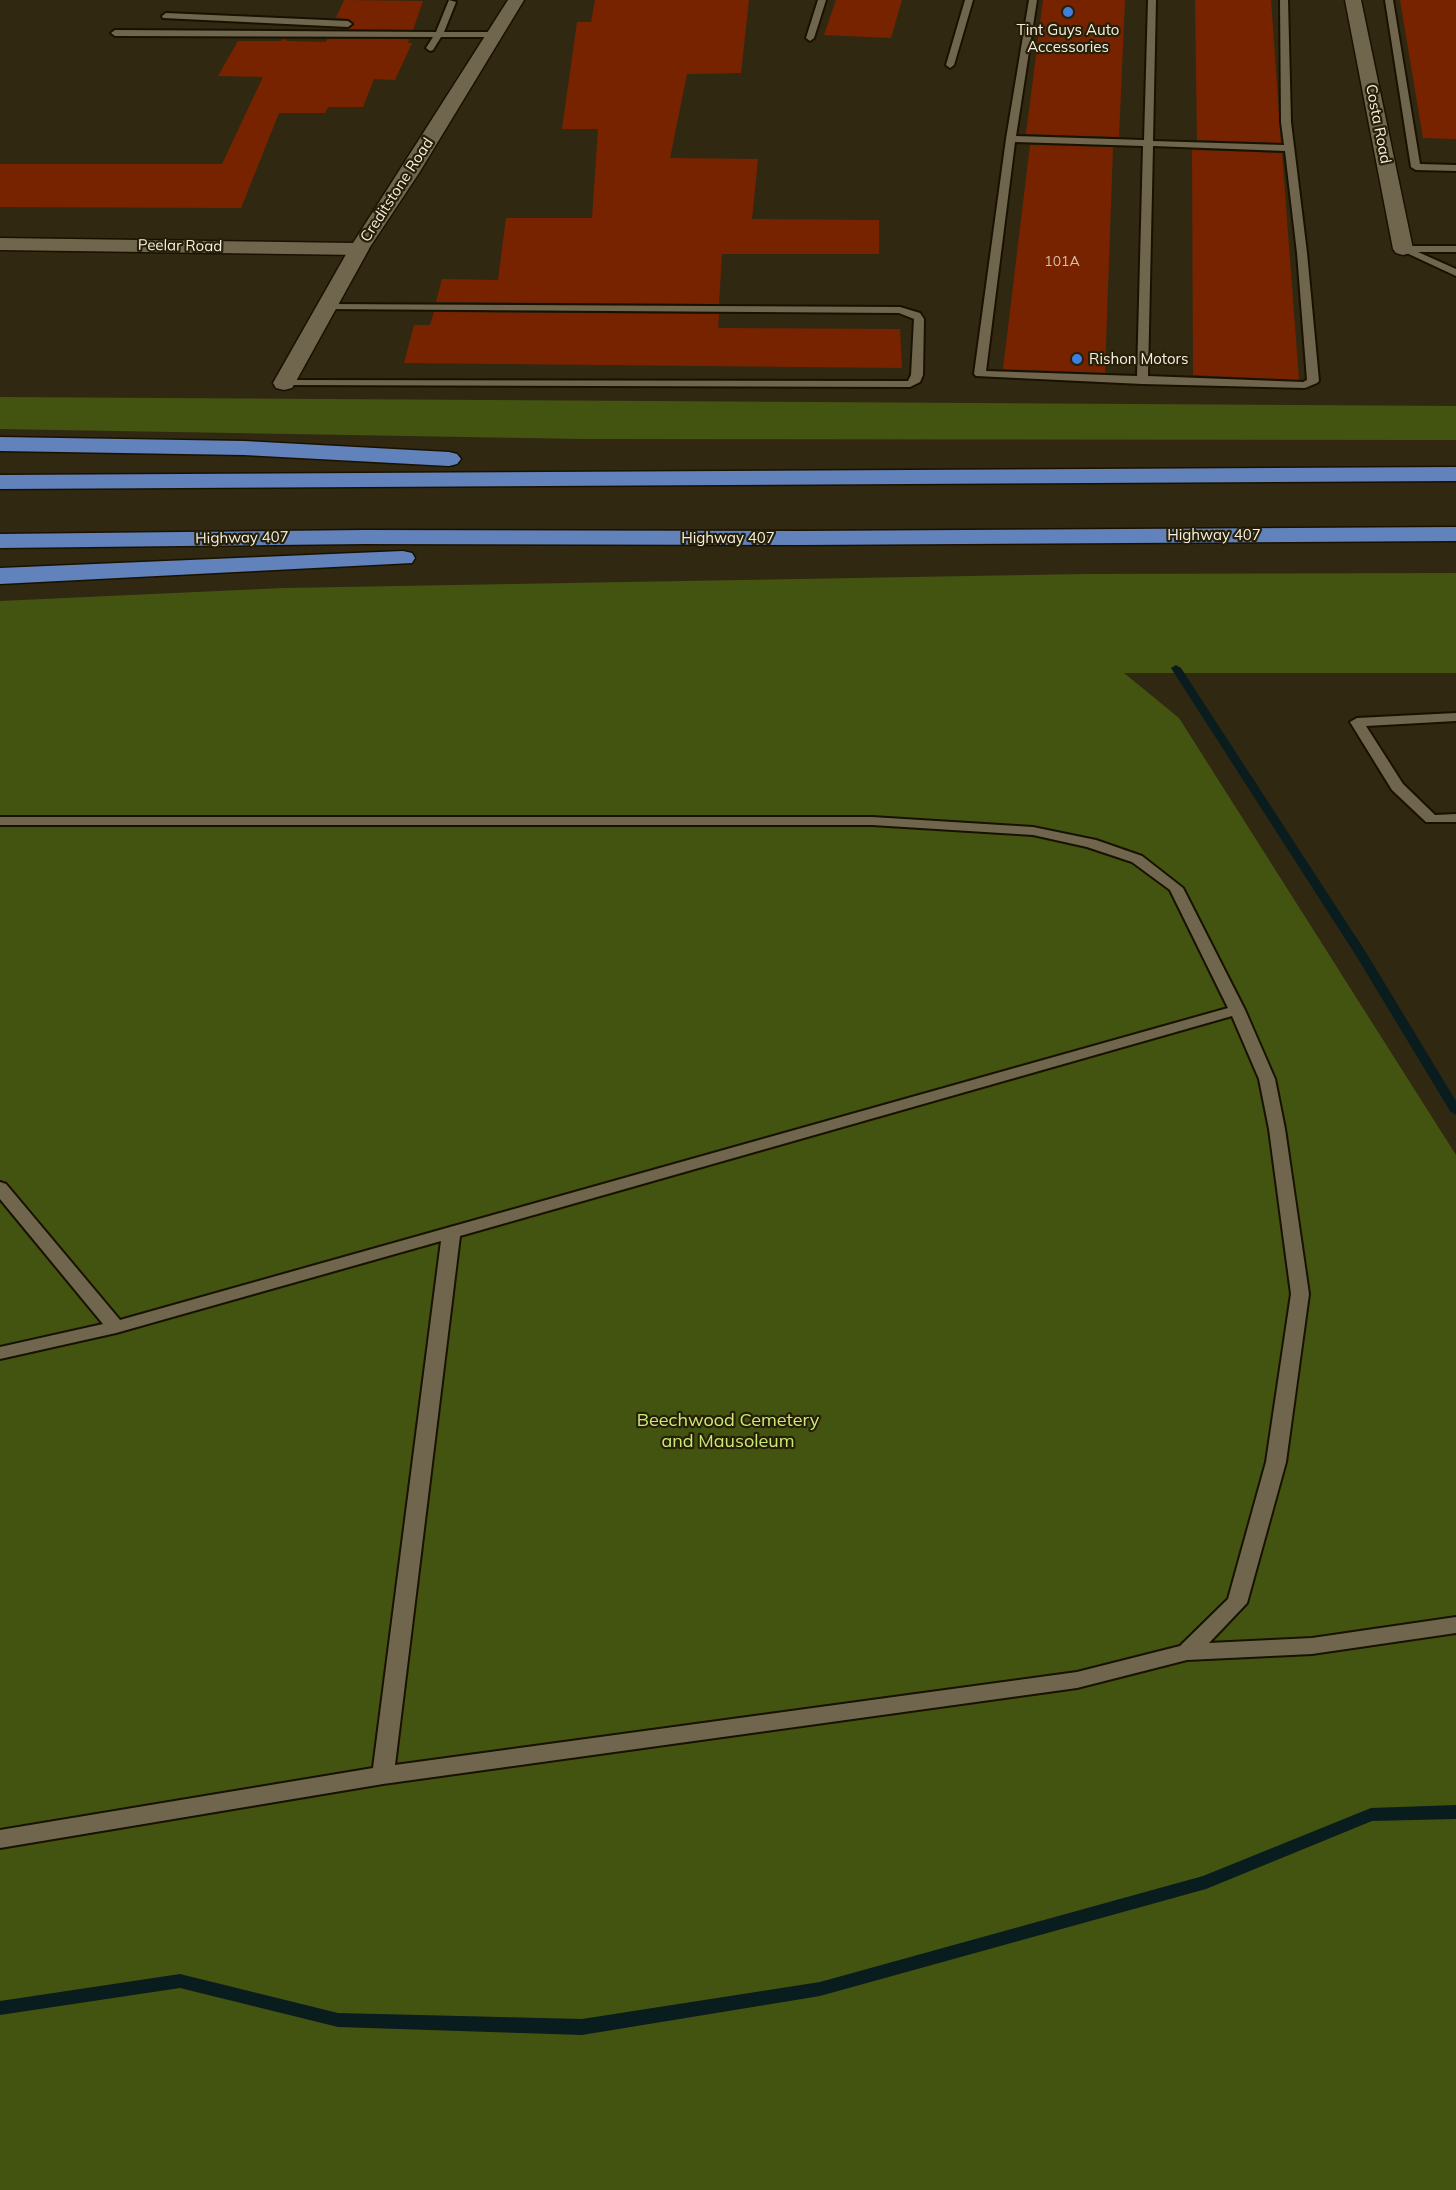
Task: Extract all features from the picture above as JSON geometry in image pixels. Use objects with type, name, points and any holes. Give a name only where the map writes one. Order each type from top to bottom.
[{"type":"highway","points":[[0,444],[244,448],[376,456],[907,477]]},
{"type":"highway","points":[[0,482],[1456,474]]},
{"type":"highway","name":"Highway 407","points":[[0,541],[364,537],[800,538],[1456,534]]},
{"type":"highway","points":[[0,576],[800,538]]},
{"type":"street","name":"Creditstone Road","points":[[284,383],[359,249],[516,0]]},
{"type":"street","name":"Costa Road","points":[[1353,0],[1403,249]]},
{"type":"street","name":"Peelar Road","points":[[0,244],[359,249]]},
{"type":"lane","points":[[810,38],[822,0]]},
{"type":"lane","points":[[950,66],[969,0]]},
{"type":"lane","points":[[1033,0],[1011,139],[980,374],[1305,385],[1313,381],[1302,253],[1289,148],[1284,0]]},
{"type":"lane","points":[[1142,381],[1152,0]]},
{"type":"lane","points":[[1389,0],[1416,167],[1456,168]]},
{"type":"lane","points":[[430,48],[441,30],[452,2]]},
{"type":"lane","points":[[166,16],[441,30]]},
{"type":"lane","points":[[115,33],[496,31]]},
{"type":"lane","points":[[1011,139],[1289,148]]},
{"type":"lane","points":[[1403,249],[1456,249]]},
{"type":"lane","points":[[1403,249],[1456,273]]},
{"type":"lane","points":[[284,383],[900,384],[914,382],[917,375],[919,319],[916,315],[900,310],[326,307]]},
{"type":"lane","points":[[1456,717],[1357,722],[1397,787],[1431,819],[1456,818]]},
{"type":"lane","points":[[0,821],[872,821],[1033,831],[1091,843],[1137,859],[1176,888],[1237,1010],[1267,1079],[1277,1129],[1300,1294],[1276,1462],[1237,1603],[1187,1652]]},
{"type":"lane","points":[[0,1353],[117,1327],[1237,1010]]},
{"type":"lane","points":[[0,1188],[117,1327]]},
{"type":"lane","points":[[383,1775],[451,1234]]},
{"type":"lane","points":[[0,1839],[383,1775],[1077,1680],[1187,1652],[1312,1646],[1456,1625]]},
{"type":"green space","points":[[0,397],[1456,406],[1456,440],[583,439],[0,429]]},
{"type":"green space","name":"Beechwood Cemetery and Mausoleum","points":[[1456,573],[1456,673],[1124,673],[1179,718],[1456,1155],[1456,2190],[0,2190],[0,601],[284,588],[1085,574]]},
{"type":"building","points":[[344,0],[423,1],[413,30],[348,29],[353,26],[353,22],[336,18]]},
{"type":"building","points":[[595,0],[749,0],[741,73],[687,74],[670,158],[758,159],[752,219],[879,220],[879,254],[722,254],[719,304],[436,302],[442,279],[498,280],[506,218],[592,218],[598,129],[562,129],[577,22],[591,22]]},
{"type":"building","points":[[836,0],[902,0],[891,38],[824,35]]},
{"type":"building","points":[[1043,0],[1125,0],[1119,137],[1026,134]]},
{"type":"building","points":[[1195,0],[1271,0],[1281,143],[1197,140]]},
{"type":"building","points":[[1400,0],[1456,0],[1456,139],[1423,138]]},
{"type":"building","points":[[283,39],[326,42],[327,39],[409,39],[408,43],[412,43],[395,80],[374,79],[363,107],[328,107],[325,113],[279,113],[241,208],[0,207],[0,164],[222,164],[263,77],[218,76],[238,41],[281,41]]},
{"type":"building","points":[[1030,145],[1113,147],[1105,373],[1003,369]]},
{"type":"building","points":[[1192,150],[1282,153],[1299,380],[1193,375]]},
{"type":"building","points":[[434,312],[719,314],[718,328],[900,329],[902,368],[404,363],[414,325],[430,325]]},
{"type":"waterway","points":[[1176,668],[1361,954],[1456,1111]]},
{"type":"waterway","points":[[0,2008],[180,1981],[338,2020],[582,2027],[820,1989],[1206,1882],[1371,1815],[1456,1812]]},
{"type":"place","name":"Tint Guys Auto Accessories","points":[[1068,12]]},
{"type":"place","name":"Rishon Motors","points":[[1077,359]]}]
